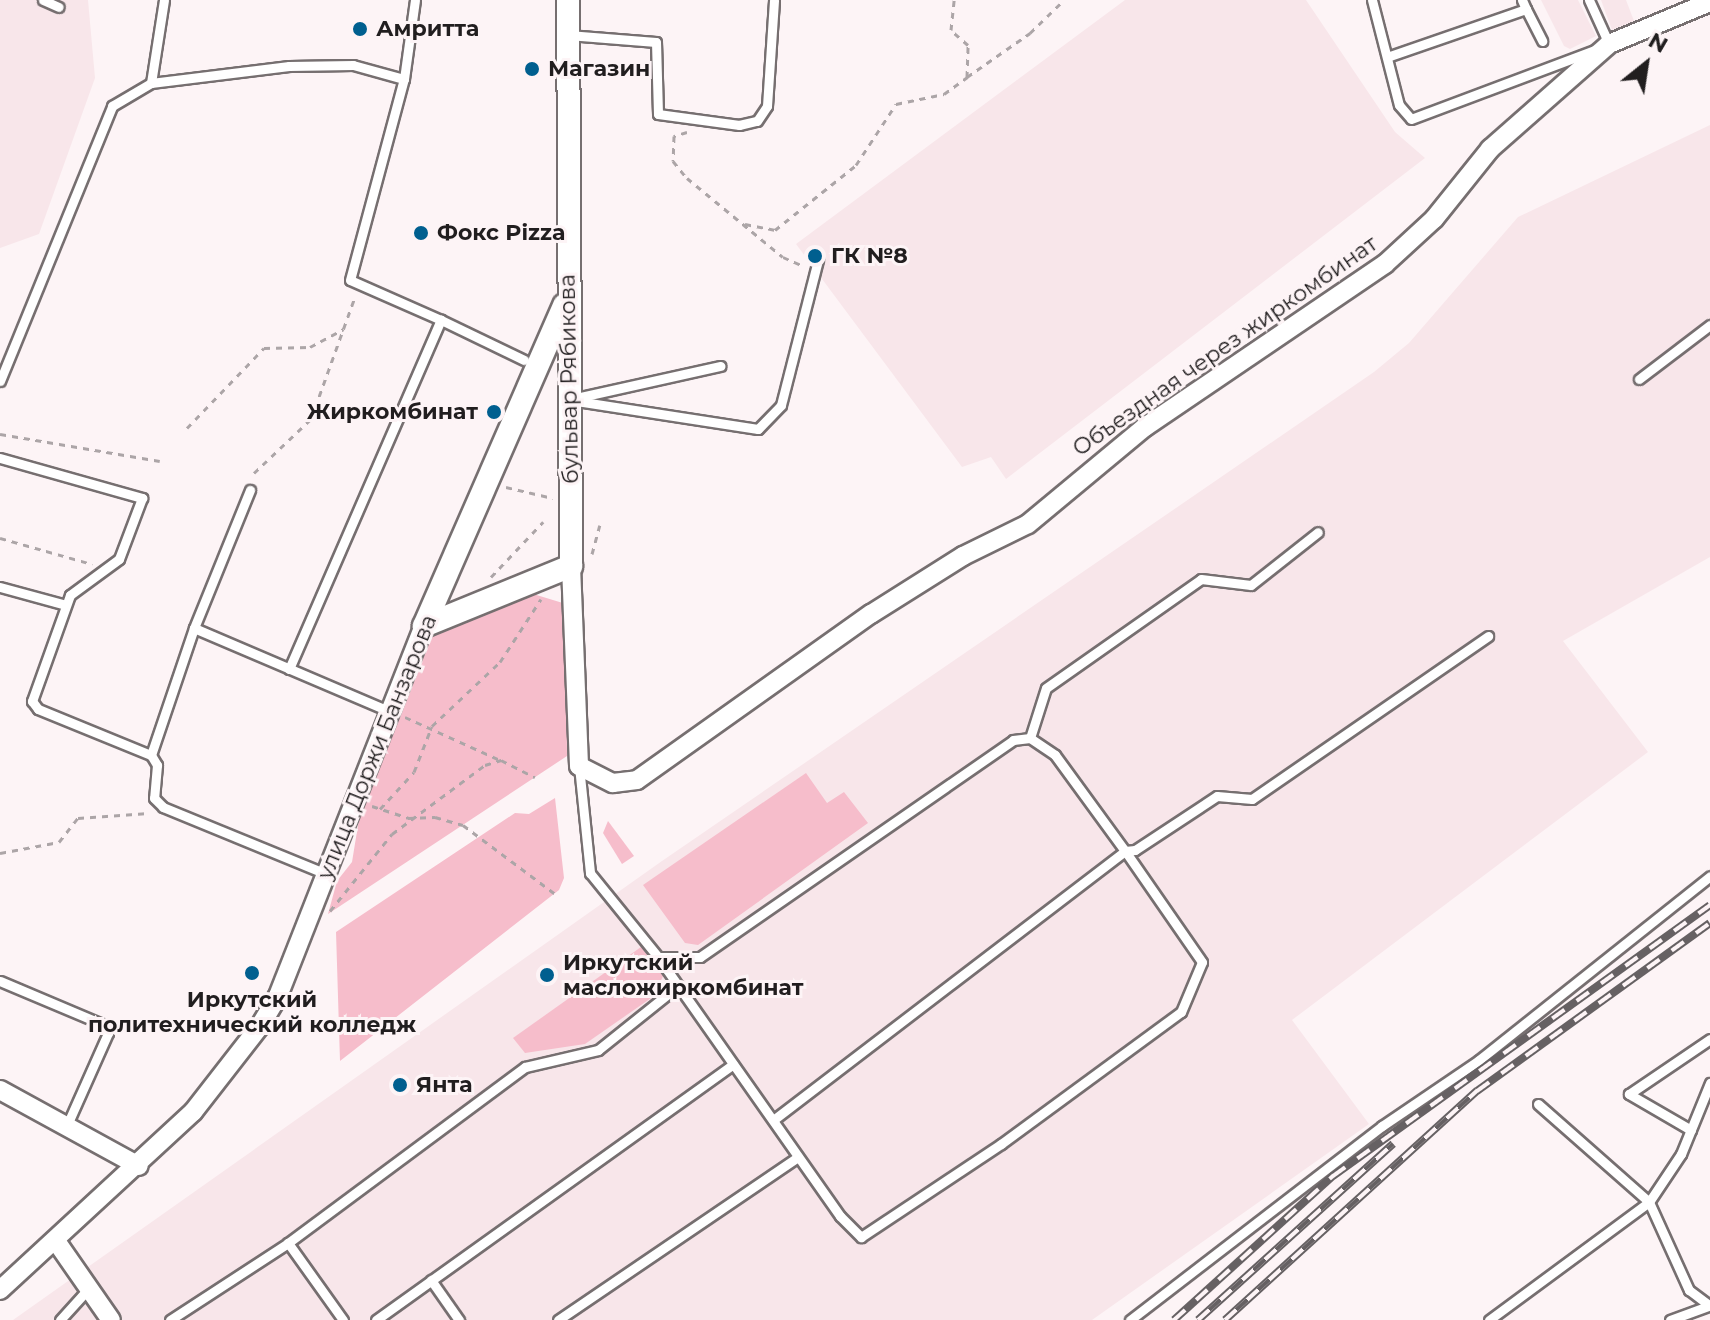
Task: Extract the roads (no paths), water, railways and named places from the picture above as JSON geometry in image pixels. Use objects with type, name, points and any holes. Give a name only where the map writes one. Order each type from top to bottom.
[{"type":"street","name":"бульвар Рябикова","points":[[568,0],[567,297],[569,400],[580,566],[579,766]]},
{"type":"street","name":"Объездная через жиркомбинат","points":[[579,766],[613,783],[637,780],[871,614],[963,556],[1028,524],[1145,427],[1385,264],[1434,219],[1490,149],[1609,44],[1710,2]]},
{"type":"street","name":"улица Доржи Банзарова","points":[[139,1166],[193,1112],[260,1026],[278,996],[393,713],[424,626],[567,297]]},
{"type":"street","points":[[424,626],[580,566]]},
{"type":"street","points":[[0,1090],[68,1123],[139,1166],[0,1290]]},
{"type":"street","points":[[56,1241],[111,1320]]},
{"type":"lane","points":[[43,0],[59,7]]},
{"type":"lane","points":[[151,83],[164,0]]},
{"type":"lane","points":[[415,0],[404,79],[350,280],[524,360]]},
{"type":"lane","points":[[568,35],[656,42],[658,114],[739,125],[757,121],[767,106],[774,0]]},
{"type":"lane","points":[[1372,0],[1399,105],[1411,119],[1609,44],[1589,0]]},
{"type":"lane","points":[[1387,57],[1524,5],[1542,41]]},
{"type":"lane","points":[[0,381],[112,106],[151,83],[234,69],[340,65],[404,79]]},
{"type":"lane","points":[[569,400],[758,429],[781,405],[818,260]]},
{"type":"lane","points":[[289,669],[441,320]]},
{"type":"lane","points":[[1639,379],[1710,325]]},
{"type":"lane","points":[[569,400],[720,366]]},
{"type":"lane","points":[[0,458],[142,498],[119,559],[70,595],[32,701],[38,709],[151,755],[157,765],[154,798],[163,807],[326,874]]},
{"type":"lane","points":[[151,755],[194,628],[250,490]]},
{"type":"lane","points":[[1030,738],[1046,688],[1201,579],[1251,585],[1318,532]]},
{"type":"lane","points":[[0,587],[66,605]]},
{"type":"lane","points":[[194,628],[393,713]]},
{"type":"lane","points":[[773,1120],[1125,851],[1135,850],[1217,796],[1252,799],[1488,636]]},
{"type":"lane","points":[[579,766],[590,873],[658,957],[840,1216],[861,1237],[1001,1144],[1181,1012],[1202,962],[1055,755],[1030,738],[1013,740],[700,957],[658,957]]},
{"type":"lane","points":[[1130,1320],[1382,1126],[1479,1060],[1710,876]]},
{"type":"lane","points":[[0,981],[104,1025],[108,1033],[68,1123]]},
{"type":"lane","points":[[170,1320],[288,1243],[525,1067],[598,1050],[678,986]]},
{"type":"lane","points":[[1691,1130],[1629,1094],[1710,1039]]},
{"type":"lane","points":[[376,1320],[733,1064]]},
{"type":"lane","points":[[1489,1320],[1649,1202],[1691,1130],[1710,1083]]},
{"type":"lane","points":[[1538,1104],[1649,1202],[1689,1290],[1709,1306]]},
{"type":"lane","points":[[558,1320],[798,1157]]},
{"type":"lane","points":[[288,1243],[343,1320]]},
{"type":"lane","points":[[431,1280],[459,1320]]},
{"type":"lane","points":[[60,1320],[89,1288]]},
{"type":"lane","points":[[1670,1320],[1709,1306]]},
{"type":"railway","points":[[1174,1320],[1333,1176],[1710,905]]},
{"type":"railway","points":[[1225,1320],[1477,1091],[1710,923]]},
{"type":"railway","points":[[1198,1320],[1393,1144]]},
{"type":"place","name":"Амритта","points":[[360,29]]},
{"type":"place","name":"Магазин","points":[[532,69]]},
{"type":"place","name":"Фокс Pizza","points":[[421,233]]},
{"type":"place","name":"ГК №8","points":[[815,256]]},
{"type":"place","name":"Жиркомбинат","points":[[494,412]]},
{"type":"place","name":"Иркутский политехнический колледж","points":[[252,973]]},
{"type":"place","name":"Иркутский масложиркомбинат","points":[[547,975]]},
{"type":"place","name":"Янта","points":[[400,1085]]}]
